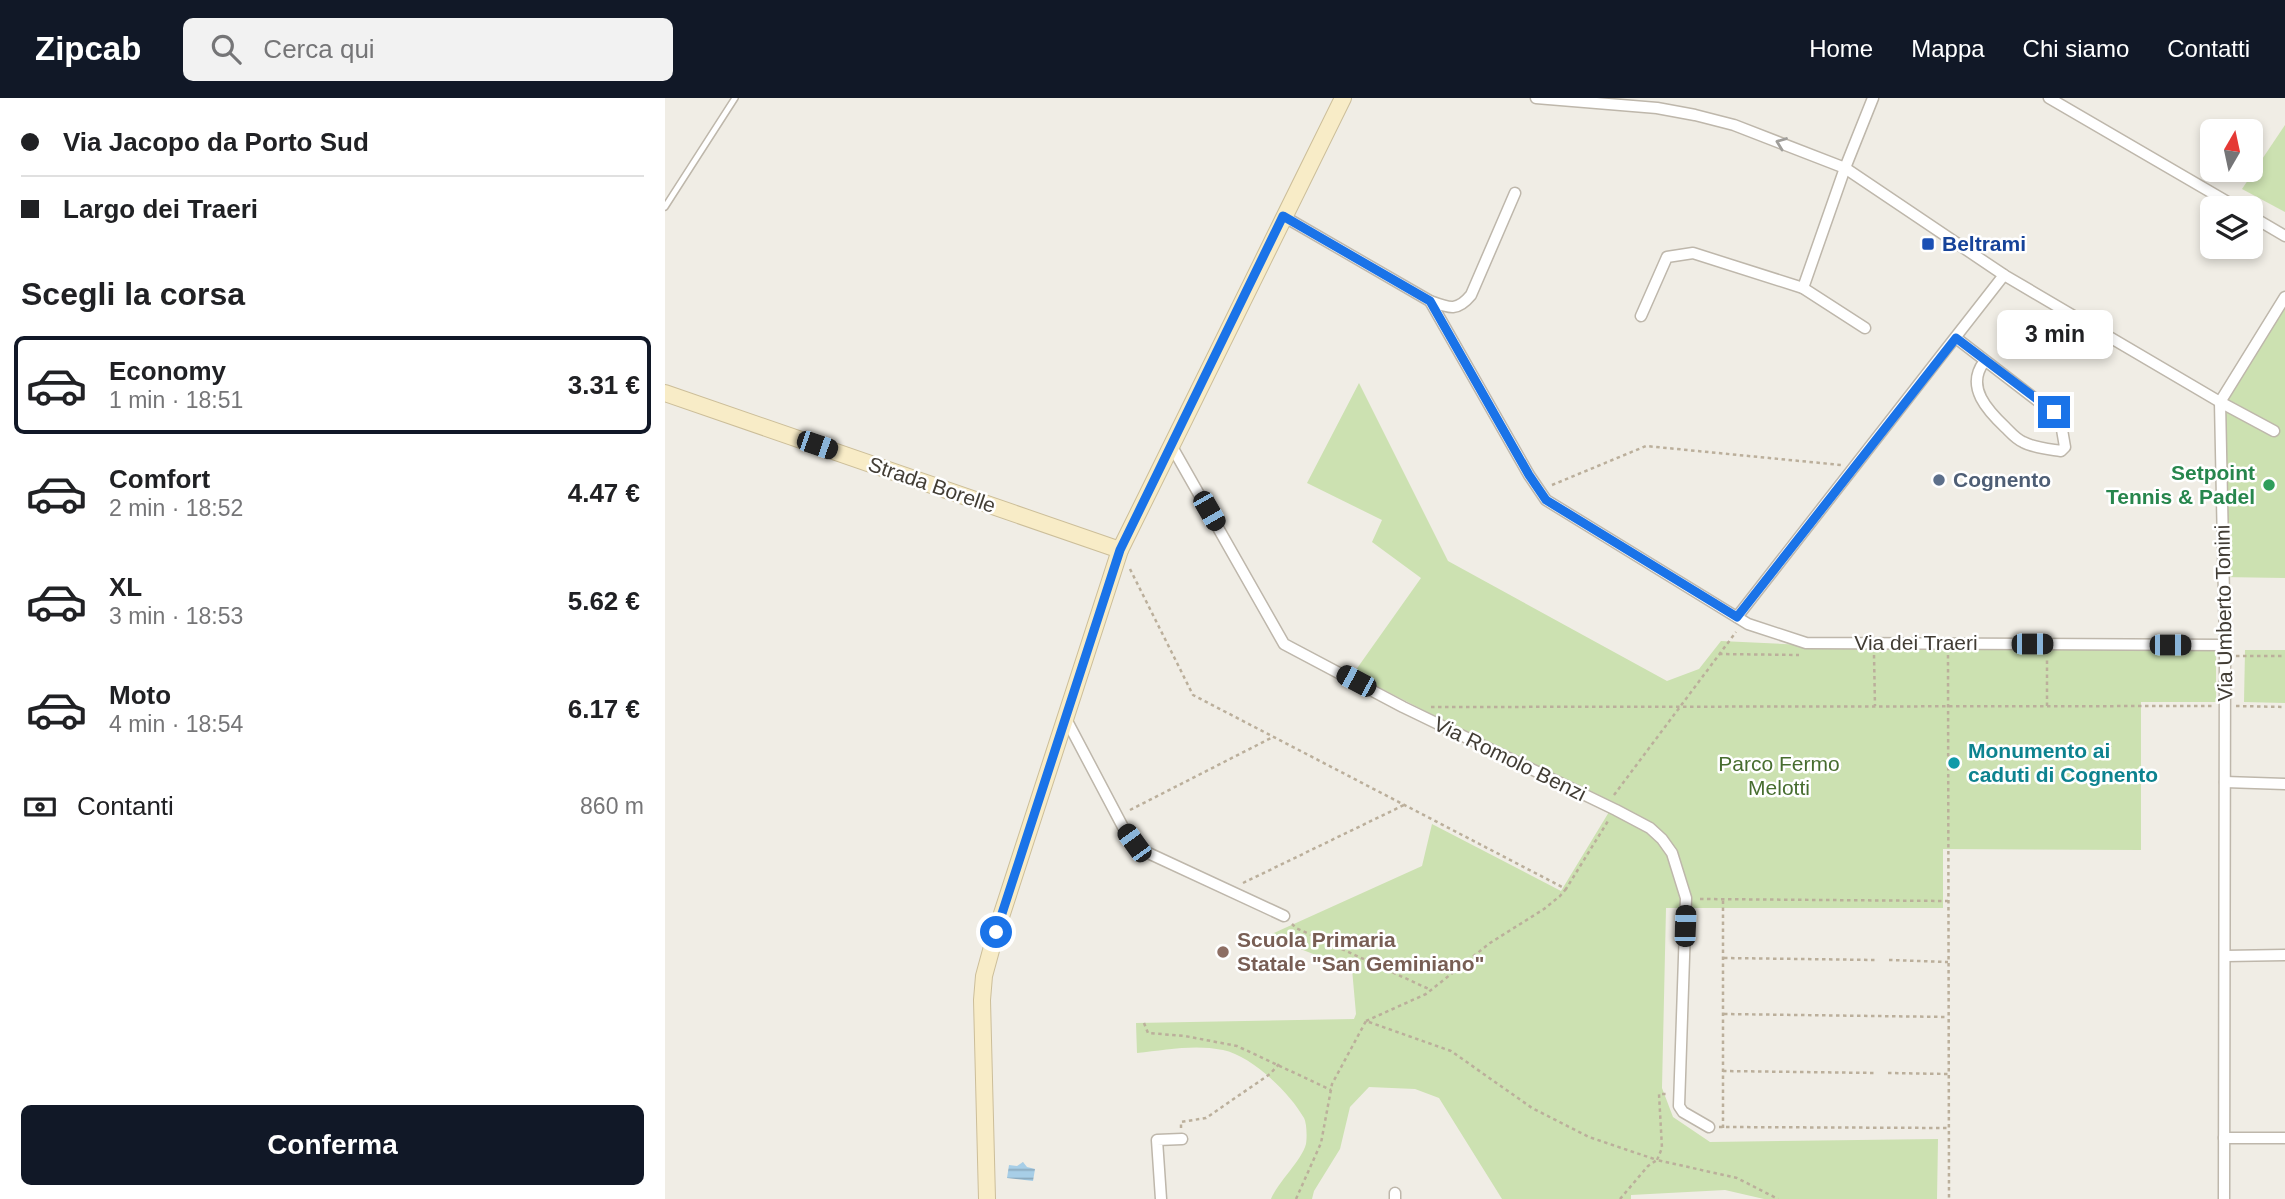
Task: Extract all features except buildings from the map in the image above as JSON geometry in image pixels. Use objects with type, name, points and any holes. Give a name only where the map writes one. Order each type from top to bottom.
[{"type":"street","points":[[987,1199],[982,1000],[989,954],[1120,550],[1343,98]]},
{"type":"street","points":[[1536,98],[1657,108],[1695,115],[1734,125],[1845,168],[2004,275],[2220,402],[2274,430]]},
{"type":"street","points":[[1803,288],[1873,98]]},
{"type":"street","points":[[2049,98],[2217,196]]},
{"type":"street","name":"Via dei Traeri","points":[[1283,216],[1430,301],[1449,308],[1463,305],[1471,295],[1515,194]]},
{"type":"street","points":[[2263,223],[2285,236]]},
{"type":"street","points":[[1641,316],[1667,257],[1693,253],[1803,288],[1865,328]]},
{"type":"street","points":[[1741,619],[1855,466],[2004,275]]},
{"type":"street","points":[[2220,402],[2285,297]]},
{"type":"street","name":"Via dei Traeri","points":[[1430,301],[1546,500],[1741,619],[1806,643],[2225,651]]},
{"type":"street","points":[[1956,338],[2060,418],[2065,447],[2061,451],[2021,442],[1987,410],[1978,395],[1979,368],[1984,362]]},
{"type":"street","name":"Strada Borelle","points":[[665,393],[1120,550]]},
{"type":"street","name":"Via Umberto Tonini","points":[[2220,402],[2225,651],[2224,1199]]},
{"type":"street","name":"Via Romolo Benzi","points":[[1171,445],[1284,644],[1403,707],[1650,828],[1662,839],[1672,853],[1686,898],[1679,1094]]},
{"type":"street","points":[[1066,719],[1134,843],[1146,852],[1284,916]]},
{"type":"street","points":[[2225,782],[2285,784]]},
{"type":"street","points":[[2225,956],[2285,955]]},
{"type":"street","points":[[1679,1094],[1679,1106],[1683,1112],[1709,1127]]},
{"type":"street","points":[[2224,1138],[2285,1139]]},
{"type":"street","points":[[1161,1199],[1157,1140],[1182,1139]]},
{"type":"lane","points":[[665,207],[735,98]]},
{"type":"path","points":[[1539,490],[1646,446],[1855,466]]},
{"type":"path","points":[[1120,550],[1193,695],[1566,889]]},
{"type":"path","points":[[1296,1199],[1321,1143],[1336,1076],[1366,1021],[1431,990],[1490,943],[1560,896],[1611,808],[1741,619]]},
{"type":"path","points":[[2225,651],[2285,656]]},
{"type":"path","points":[[1874,655],[1875,706]]},
{"type":"path","points":[[1948,655],[1949,1199]]},
{"type":"path","points":[[2047,656],[2047,706]]},
{"type":"path","points":[[1430,707],[2285,707]]},
{"type":"path","points":[[1117,816],[1274,737]]},
{"type":"path","points":[[1228,891],[1404,805]]},
{"type":"path","points":[[1686,898],[1948,901]]},
{"type":"path","points":[[1723,900],[1723,1128]]},
{"type":"path","points":[[1284,916],[1296,928],[1431,990]]},
{"type":"path","points":[[1724,958],[1877,960]]},
{"type":"path","points":[[1889,960],[1948,962]]},
{"type":"path","points":[[1724,1014],[1949,1017]]},
{"type":"path","points":[[1366,1021],[1451,1051],[1504,1091],[1589,1137],[1657,1160],[1737,1178],[1778,1199]]},
{"type":"path","points":[[1145,1023],[1148,1033],[1237,1046],[1331,1090]]},
{"type":"path","points":[[1182,1139],[1181,1122],[1206,1118],[1279,1065]]},
{"type":"path","points":[[1723,1071],[1877,1073]]},
{"type":"path","points":[[1888,1073],[1949,1074]]},
{"type":"path","points":[[1620,1199],[1648,1166],[1657,1160],[1662,1148],[1659,1094],[1679,1094]]},
{"type":"path","points":[[1709,1127],[1949,1128]]},
{"type":"green space","points":[[2285,125],[2285,212],[2263,200],[2263,196],[2255,196],[2242,189],[2247,182],[2263,182],[2263,158]]},
{"type":"green space","points":[[2285,299],[2285,578],[2221,577],[2220,401]]},
{"type":"green space","name":"Parco Fermo Melotti","points":[[1359,383],[1448,561],[1667,681],[1699,669],[1721,641],[1827,646],[2216,650],[2216,702],[2141,702],[2141,850],[1943,849],[1943,908],[1666,908],[1662,1088],[1673,1117],[1710,1142],[1938,1139],[1937,1199],[1764,1199],[1725,1190],[1631,1195],[1631,1199],[1502,1199],[1439,1098],[1415,1089],[1369,1087],[1350,1107],[1340,1149],[1314,1191],[1312,1199],[1271,1199],[1300,1157],[1306,1141],[1304,1118],[1280,1087],[1246,1060],[1223,1050],[1191,1048],[1137,1053],[1136,1023],[1354,1019],[1356,1014],[1352,969],[1267,936],[1422,866],[1432,824],[1561,891],[1612,807],[1353,674],[1421,578],[1372,542],[1382,520],[1307,483]]},
{"type":"green space","points":[[2245,650],[2285,650],[2285,703],[2244,702]]},
{"type":"water","points":[[1023,1162],[1027,1167],[1035,1169],[1033,1181],[1007,1178],[1009,1165],[1017,1166]]},
{"type":"place","name":"Beltrami","points":[[1928,244]]},
{"type":"place","name":"Cognento","points":[[1939,480]]},
{"type":"place","name":"Setpoint Tennis & Padel","points":[[2269,485]]},
{"type":"place","name":"Monumento ai caduti di Cognento","points":[[1954,763]]},
{"type":"place","name":"Scuola Primaria Statale \"San Geminiano\"","points":[[1223,952]]},
{"type":"route","points":[[996,932],[1120,550],[1283,216],[1430,301],[1546,500],[1737,617],[1956,338],[1984,362],[2054,412]]}]
